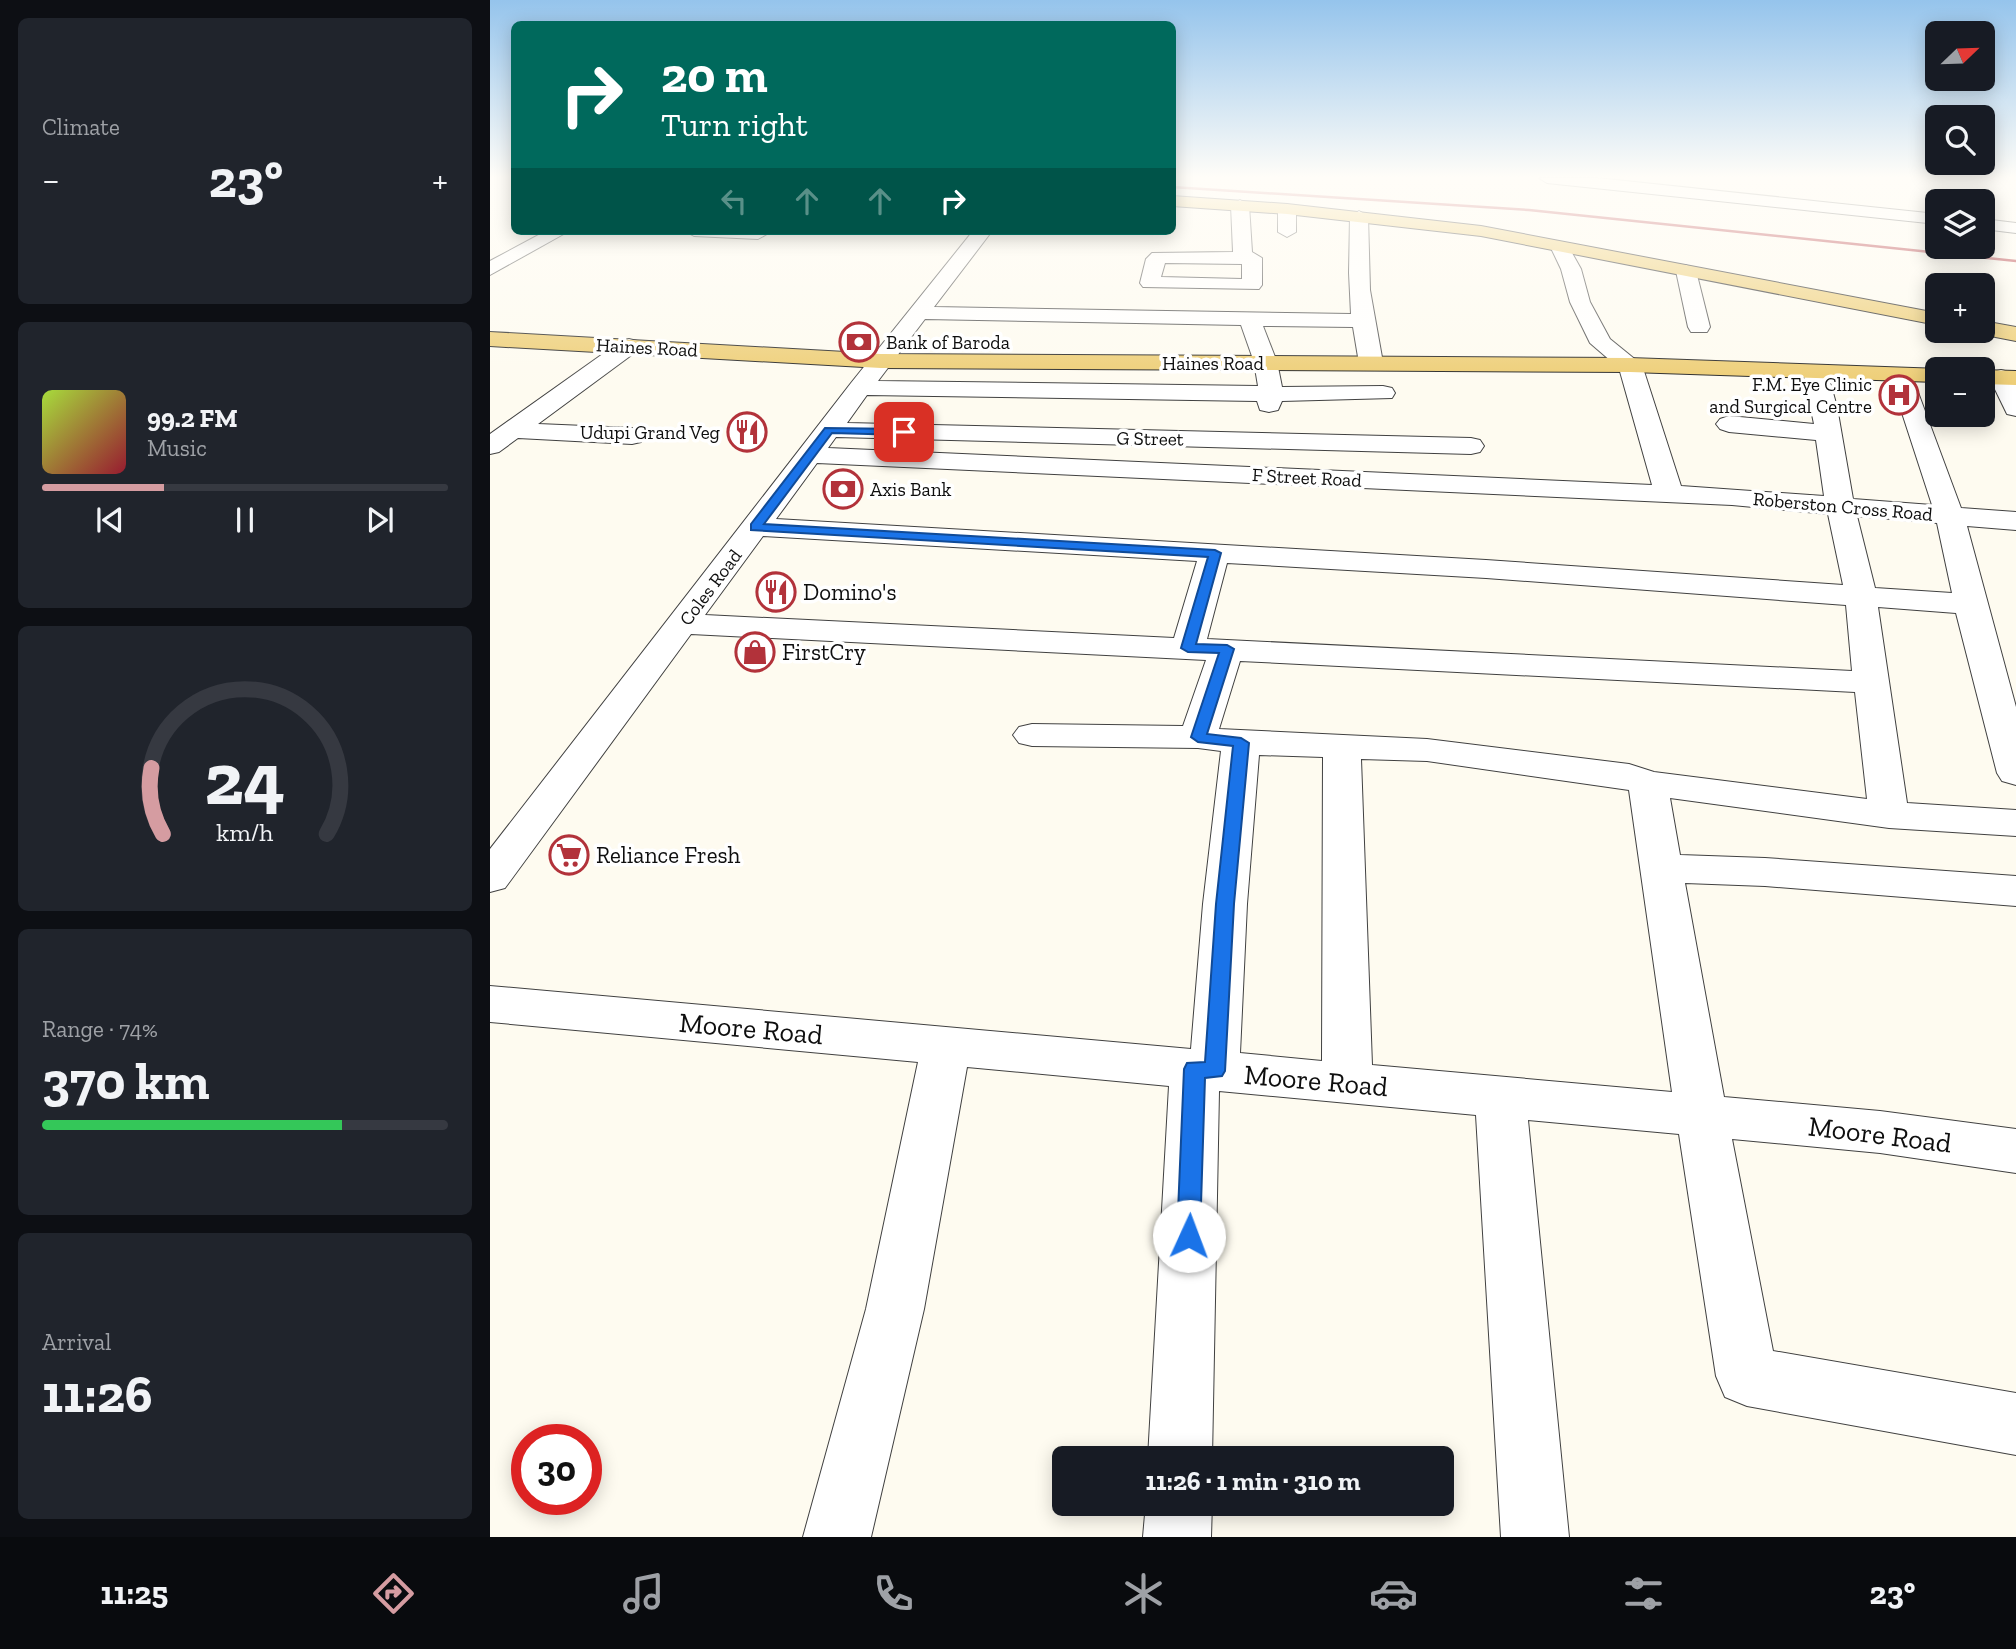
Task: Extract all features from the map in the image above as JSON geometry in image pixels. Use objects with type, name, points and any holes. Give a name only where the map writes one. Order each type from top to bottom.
[{"type":"main road","points":[[1569,250],[1925,317]]},
{"type":"main road","points":[[1995,330],[2016,334]]},
{"type":"main road","name":"Haines Road","points":[[490,339],[881,361],[1630,365],[1925,374]]},
{"type":"street","points":[[490,269],[526,250]]},
{"type":"street","name":"Coles Road","points":[[492,874],[860,388],[968,250]]},
{"type":"street","points":[[1242,250],[1242,258]]},
{"type":"street","points":[[1358,250],[1361,321],[1371,363]]},
{"type":"street","points":[[1561,250],[1571,269],[1580,302],[1601,343],[1630,365],[1669,494]]},
{"type":"street","points":[[1157,258],[1242,258],[1253,260],[1250,286],[1149,282],[1157,258]]},
{"type":"street","points":[[1686,271],[1699,327]]},
{"type":"street","points":[[919,313],[1361,321]]},
{"type":"street","points":[[1248,474],[1261,440],[1272,394],[1250,319]]},
{"type":"street","points":[[490,446],[629,346]]},
{"type":"street","points":[[1815,371],[1825,407],[1834,479],[1861,596],[1889,815]]},
{"type":"street","points":[[1901,373],[1950,516],[1970,604],[2016,774]]},
{"type":"street","points":[[2000,377],[2016,409]]},
{"type":"street","points":[[860,388],[1383,393]]},
{"type":"street","points":[[1729,424],[1829,433]]},
{"type":"street","points":[[513,430],[632,436]]},
{"type":"street","name":"G Street","points":[[819,442],[1261,440],[1471,446]]},
{"type":"street","name":"F Street Road","points":[[819,442],[1248,474],[1669,494]]},
{"type":"street","name":"Roberston Cross Road","points":[[1669,494],[2016,521]]},
{"type":"street","points":[[755,527],[1215,553],[1970,604]]},
{"type":"street","points":[[1188,648],[1215,553]]},
{"type":"street","points":[[682,624],[1871,682]]},
{"type":"street","points":[[1198,737],[1227,649]]},
{"type":"street","points":[[1032,735],[1198,737],[1241,743],[1427,750],[1629,776],[1648,783],[1889,815],[2016,823]]},
{"type":"street","points":[[1181,1446],[1205,1070],[1241,743]]},
{"type":"street","points":[[1342,747],[1347,1083]]},
{"type":"street","points":[[1648,783],[1678,980],[1747,1376],[2016,1424]]},
{"type":"street","points":[[1663,868],[1765,872],[2016,891]]},
{"type":"street","name":"Moore Road","points":[[490,1004],[1880,1132],[2016,1150]]},
{"type":"street","points":[[837,1537],[895,1309],[946,1046]]},
{"type":"street","points":[[1500,1097],[1535,1537]]},
{"type":"street","points":[[1177,1537],[1178,1516]]},
{"type":"railway","points":[[1908,250],[2016,261]]},
{"type":"place","name":"Bank of Baroda","points":[[859,342]]},
{"type":"place","name":"F.M. Eye Clinic and Surgical Centre","points":[[1899,395]]},
{"type":"place","name":"Udupi Grand Veg","points":[[747,432]]},
{"type":"place","name":"Axis Bank","points":[[843,489]]},
{"type":"place","name":"Domino's","points":[[776,592]]},
{"type":"place","name":"FirstCry","points":[[755,652]]},
{"type":"place","name":"Reliance Fresh","points":[[569,855]]},
{"type":"route","points":[[904,432],[829,430],[755,527],[1215,553],[1188,648],[1227,649],[1198,737],[1241,743],[1225,904],[1214,1071],[1195,1069],[1189,1236]]}]
